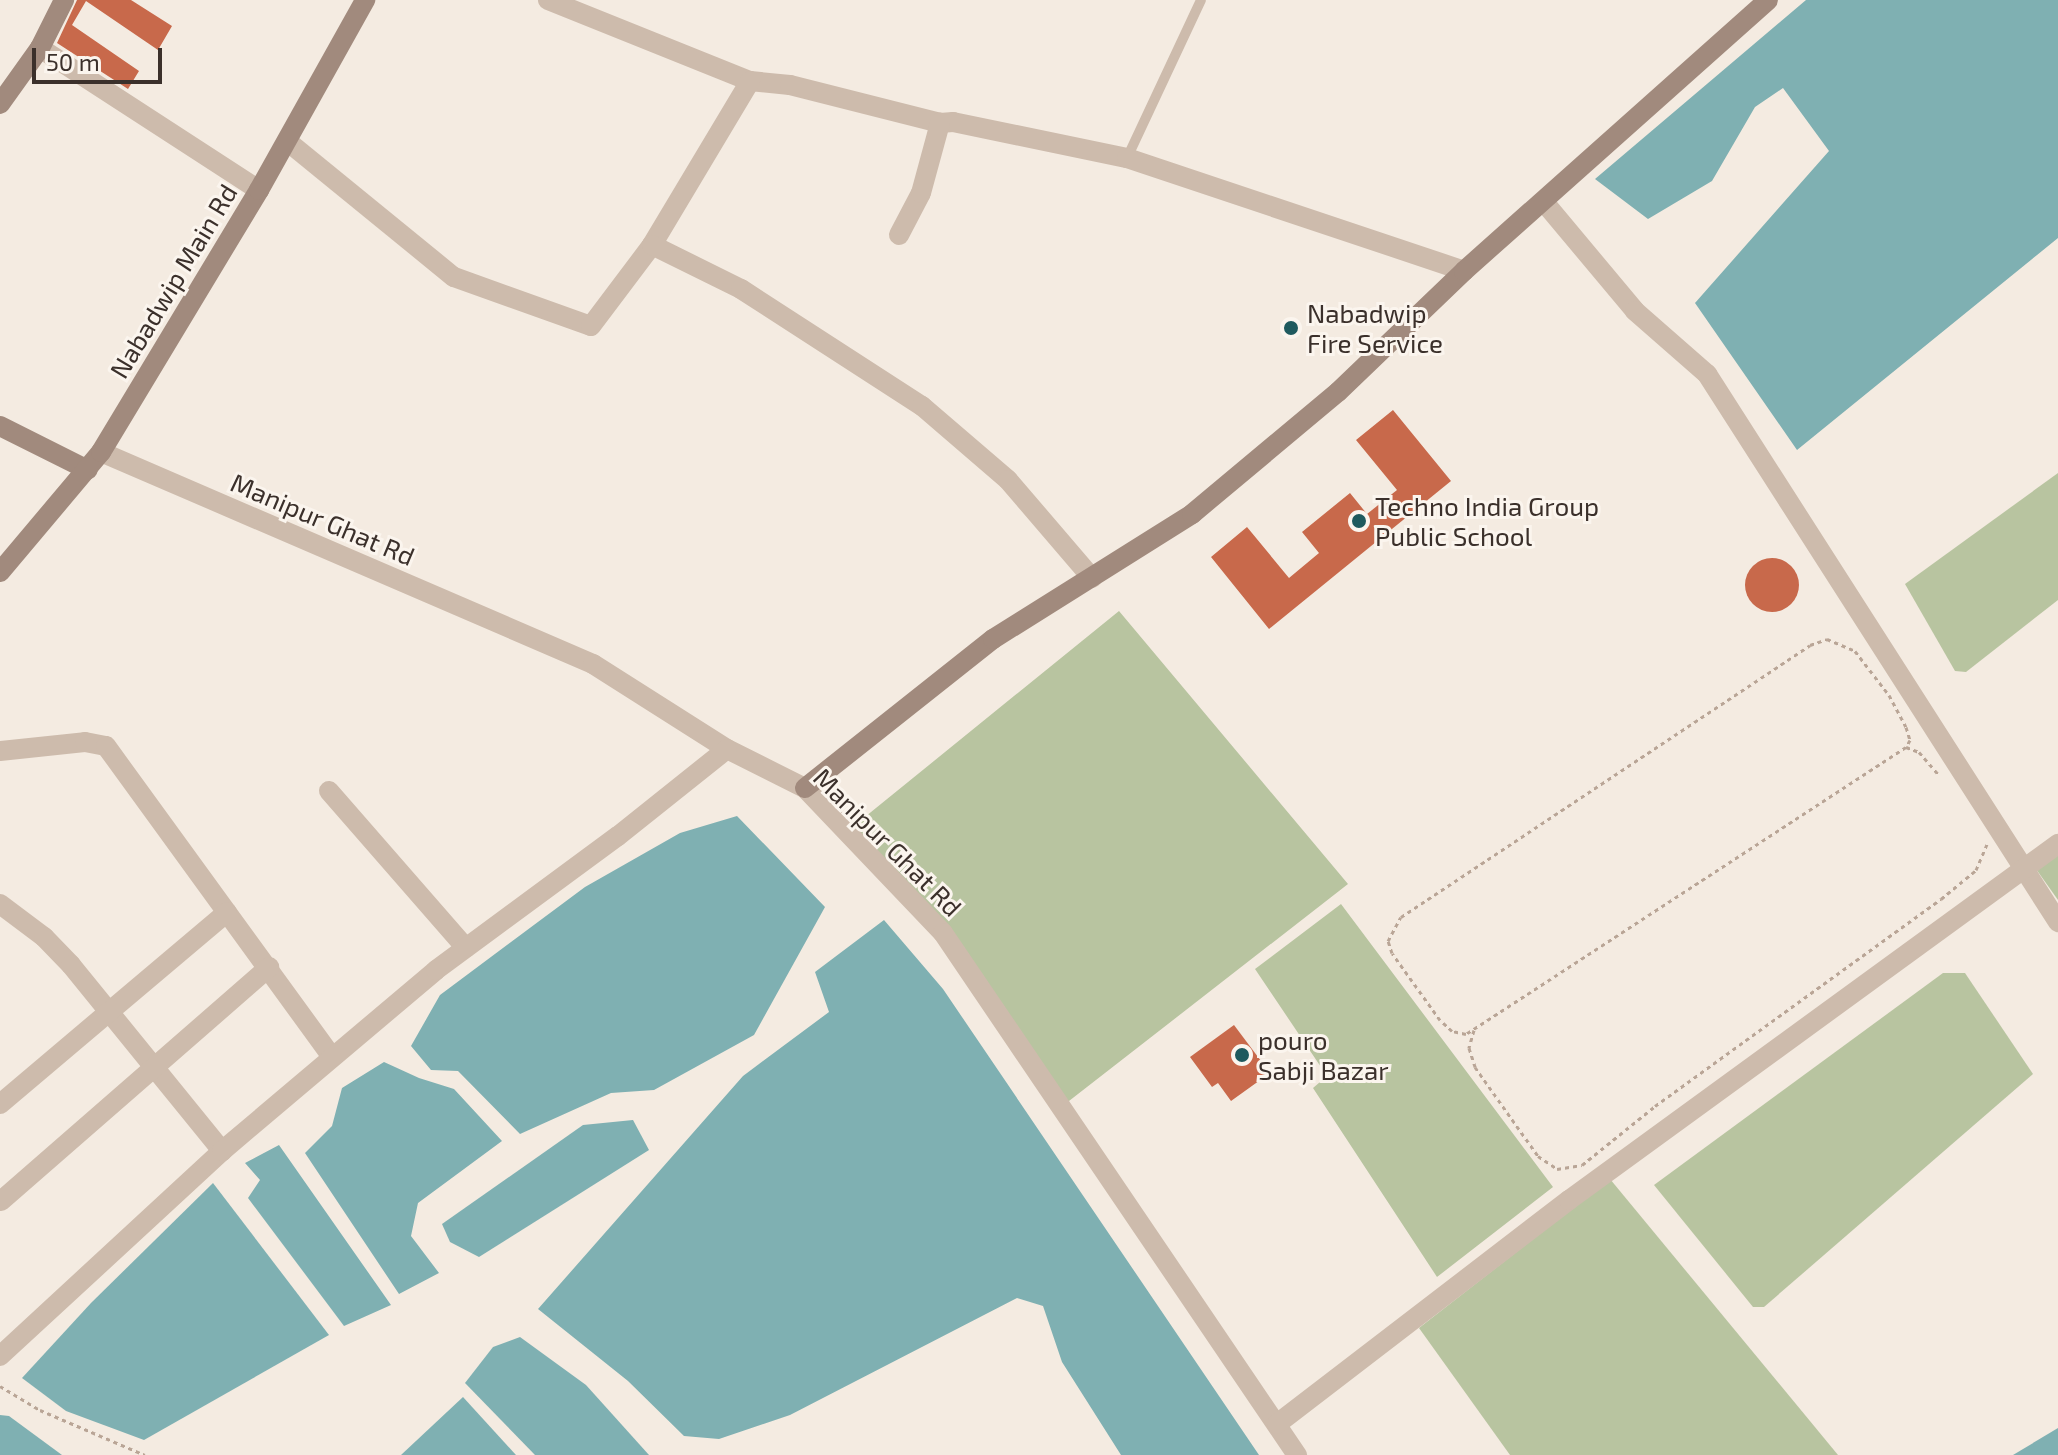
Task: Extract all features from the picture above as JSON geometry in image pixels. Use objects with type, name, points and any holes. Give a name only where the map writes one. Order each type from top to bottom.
[{"type":"street","points":[[0,104],[40,48],[64,0]]},
{"type":"street","name":"Nabadwip Main Rd","points":[[0,572],[101,452],[259,190],[365,0]]},
{"type":"street","points":[[548,0],[750,81],[790,85],[940,123],[953,122],[1127,158],[1464,271]]},
{"type":"street","points":[[805,788],[993,639],[1192,514],[1338,392],[1464,271],[1768,0]]},
{"type":"street","points":[[40,48],[259,190]]},
{"type":"street","points":[[287,141],[454,277],[591,326],[652,245],[750,81]]},
{"type":"street","points":[[899,235],[921,193],[940,123]]},
{"type":"street","points":[[1544,202],[1635,311],[1707,374],[2058,922]]},
{"type":"street","points":[[652,245],[741,289],[922,406],[1008,480],[1092,578]]},
{"type":"street","points":[[0,426],[88,470]]},
{"type":"street","name":"Manipur Ghat Rd","points":[[101,452],[593,664],[727,749],[805,788],[943,933],[1297,1455]]},
{"type":"street","points":[[0,751],[85,742],[106,746],[332,1057]]},
{"type":"street","points":[[0,1356],[222,1151],[332,1057],[466,948],[618,836],[727,749]]},
{"type":"street","points":[[329,791],[466,948]]},
{"type":"street","points":[[1277,1424],[1569,1200],[2058,844]]},
{"type":"street","points":[[0,904],[44,937],[222,1151]]},
{"type":"street","points":[[0,1104],[227,912]]},
{"type":"street","points":[[1,1201],[269,967]]},
{"type":"lane","points":[[1127,158],[1201,0]]},
{"type":"path","points":[[1827,639],[1855,651],[1889,695],[1906,727],[1910,740],[1906,747],[1466,1034],[1452,1031],[1440,1020],[1392,953],[1388,941],[1401,917],[1810,645],[1827,639]]},
{"type":"path","points":[[1906,747],[1919,752],[1945,782]]},
{"type":"path","points":[[1474,1028],[1469,1048],[1475,1067],[1538,1156],[1557,1169],[1582,1165],[1655,1106],[1941,899],[1976,870],[1987,844],[1980,834]]},
{"type":"path","points":[[0,1386],[40,1410],[145,1455]]},
{"type":"green space","points":[[2058,473],[2058,600],[1966,672],[1955,671],[1905,584]]},
{"type":"green space","points":[[1119,611],[1348,884],[1060,1108],[943,933],[879,867],[855,825]]},
{"type":"green space","points":[[2058,854],[2058,900],[2036,869]]},
{"type":"green space","points":[[1341,904],[1553,1187],[1437,1277],[1313,1088],[1327,1076],[1255,969]]},
{"type":"green space","points":[[1943,973],[1965,973],[2033,1074],[1764,1307],[1753,1307],[1654,1185]]},
{"type":"green space","points":[[1610,1179],[1838,1455],[1510,1455],[1419,1328]]},
{"type":"water","points":[[1806,0],[2058,0],[2058,238],[1797,450],[1695,303],[1829,151],[1783,88],[1755,107],[1712,181],[1648,219],[1595,179]]},
{"type":"water","points":[[737,816],[825,907],[754,1035],[654,1090],[611,1093],[520,1134],[458,1071],[431,1070],[411,1046],[440,995],[585,887],[680,833]]},
{"type":"water","points":[[884,920],[943,989],[1259,1455],[1121,1455],[1062,1362],[1043,1306],[1017,1298],[790,1415],[719,1439],[684,1436],[628,1381],[538,1309],[743,1076],[829,1012],[815,972]]},
{"type":"water","points":[[384,1062],[454,1089],[502,1141],[418,1203],[411,1236],[439,1273],[399,1294],[305,1153],[332,1126],[342,1088]]},
{"type":"water","points":[[633,1120],[649,1150],[479,1257],[450,1242],[442,1224],[583,1125]]},
{"type":"water","points":[[279,1145],[391,1305],[344,1326],[248,1198],[260,1180],[245,1163]]},
{"type":"water","points":[[213,1183],[329,1335],[144,1440],[66,1411],[22,1378],[91,1303]]},
{"type":"water","points":[[520,1337],[586,1385],[649,1455],[535,1455],[465,1383],[493,1347]]},
{"type":"water","points":[[463,1397],[516,1455],[401,1455]]},
{"type":"water","points":[[0,1415],[9,1416],[62,1455],[0,1455]]},
{"type":"water","points":[[2058,1428],[2058,1455],[2013,1455]]},
{"type":"building","points":[[77,0],[131,0],[172,26],[158,50],[86,1],[72,25],[139,71],[128,89],[57,43]]},
{"type":"building","name":"Techno India Group Public School","points":[[1393,410],[1451,481],[1269,629],[1211,557],[1247,527],[1289,578],[1319,553],[1302,532],[1350,493],[1367,514],[1397,490],[1356,440]]},
{"type":"building","points":[[1772,558],[1791,566],[1799,585],[1791,604],[1772,612],[1753,604],[1745,585],[1753,566]]},
{"type":"building","points":[[1234,1025],[1270,1073],[1231,1101],[1218,1083],[1212,1087],[1190,1057]]},
{"type":"place","name":"Nabadwip Fire Service","points":[[1291,328]]},
{"type":"place","name":"Techno India Group Public School","points":[[1359,521]]},
{"type":"place","name":"pouro Sabji Bazar","points":[[1242,1055]]}]
